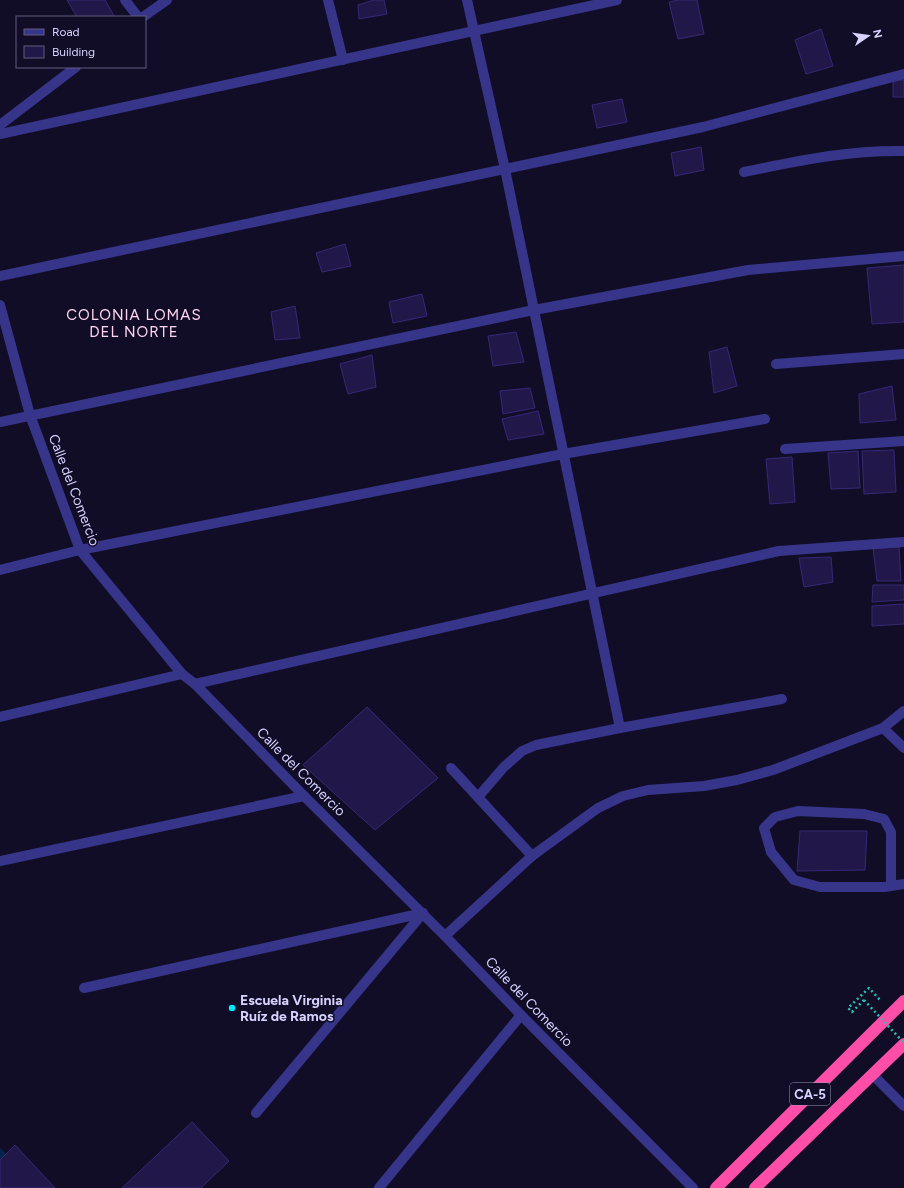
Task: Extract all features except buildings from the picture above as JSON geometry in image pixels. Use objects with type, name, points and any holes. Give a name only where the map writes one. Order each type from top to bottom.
[{"type":"highway","name":"CA-5","points":[[716,1188],[904,1001]]},
{"type":"highway","name":"CA-5","points":[[755,1188],[904,1044]]},
{"type":"street","points":[[125,0],[137,16]]},
{"type":"street","points":[[144,16],[167,0]]},
{"type":"street","points":[[328,0],[343,60]]},
{"type":"street","points":[[467,0],[475,30],[505,169],[620,728]]},
{"type":"street","points":[[0,134],[617,0]]},
{"type":"street","points":[[0,126],[75,68]]},
{"type":"street","points":[[0,276],[703,126],[904,74]]},
{"type":"street","points":[[744,172],[820,157],[876,150],[904,151]]},
{"type":"street","points":[[0,422],[534,310],[748,270],[904,256]]},
{"type":"street","name":"Calle del Comercio","points":[[0,305],[30,415],[80,550],[182,674],[195,684],[304,796],[423,913],[521,1015],[693,1188]]},
{"type":"street","points":[[776,364],[904,354]]},
{"type":"street","points":[[0,570],[80,550],[563,454],[765,419]]},
{"type":"street","points":[[785,449],[904,441]]},
{"type":"street","points":[[195,684],[779,551],[904,542]]},
{"type":"street","points":[[0,717],[182,674]]},
{"type":"street","points":[[478,797],[504,767],[522,751],[536,745],[620,728],[782,699]]},
{"type":"street","points":[[445,936],[532,856],[598,808],[622,796],[648,790],[704,786],[744,778],[773,770],[883,728],[904,711]]},
{"type":"street","points":[[883,728],[904,748]]},
{"type":"street","points":[[451,768],[532,856]]},
{"type":"street","points":[[0,862],[304,796]]},
{"type":"street","points":[[891,886],[891,832],[884,819],[864,814],[798,811],[775,817],[764,828],[771,852],[794,880],[820,887],[885,888],[904,884]]},
{"type":"street","points":[[84,988],[423,913]]},
{"type":"street","points":[[256,1113],[423,913]]},
{"type":"street","points":[[378,1188],[521,1015]]},
{"type":"street","points":[[873,1075],[904,1106]]},
{"type":"path","points":[[869,988],[848,1008],[852,1012],[864,1000],[904,1044]]},
{"type":"waterway","points":[[0,1152],[8,1163]]},
{"type":"place","name":"Escuela Virginia Ruíz de Ramos","points":[[232,1008]]},
{"type":"district","name":"COLONIA LOMAS DEL NORTE","points":[[134,324]]}]
